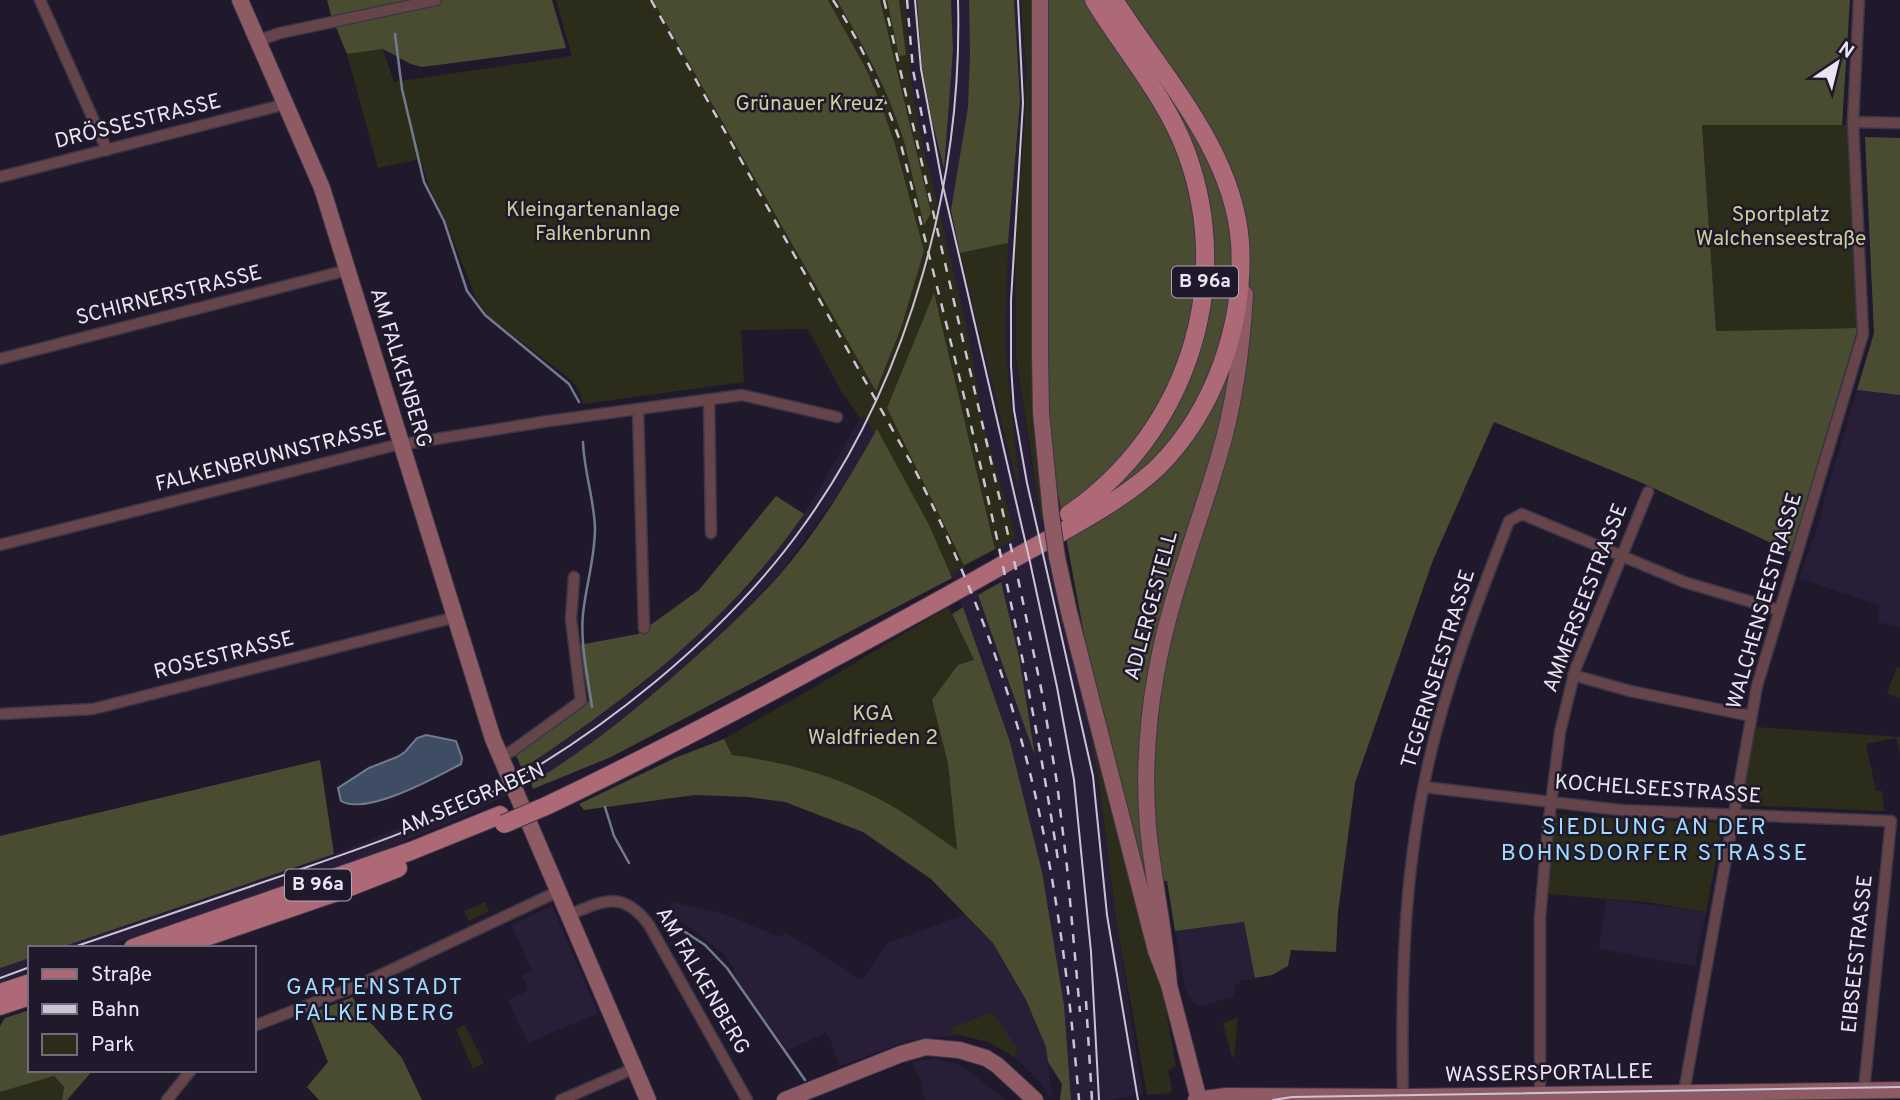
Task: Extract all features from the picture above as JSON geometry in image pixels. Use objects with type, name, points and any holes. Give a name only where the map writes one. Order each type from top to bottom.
[{"type":"main road","name":"AM FALKENBERG","points":[[240,0],[322,187],[500,755],[648,1100]]},
{"type":"main road","name":"ADLERGESTELL","points":[[1040,0],[1041,413],[1057,557],[1156,951],[1168,985],[1198,1100]]},
{"type":"main road","name":"B 96a","points":[[816,662],[1087,502],[1137,453],[1165,413],[1185,372],[1198,328],[1205,289],[1206,251],[1199,199],[1187,154],[1170,117],[1094,0]]},
{"type":"main road","name":"ADLERGESTELL","points":[[1114,0],[1188,110],[1214,154],[1230,199],[1240,243],[1245,292],[1244,328],[1220,455],[1165,632],[1151,710],[1148,828],[1167,950],[1168,985]]},
{"type":"main road","name":"ADLERGESTELL","points":[[816,662],[941,600],[1097,511],[1158,467],[1182,439],[1220,372],[1237,306],[1240,243]]},
{"type":"main road","name":"AM SEEGRABEN","points":[[180,946],[337,892],[544,801],[675,731],[816,662]]},
{"type":"main road","name":"AM SEEGRABEN","points":[[139,946],[502,819]]},
{"type":"main road","points":[[0,993],[28,984]]},
{"type":"main road","points":[[0,1006],[28,997]]},
{"type":"main road","points":[[786,1100],[901,1054],[926,1047],[959,1050],[986,1058],[1035,1100]]},
{"type":"main road","name":"WASSERSPORTALLEE","points":[[1198,1100],[1224,1096],[1539,1096],[1684,1092],[1747,1096],[1900,1090]]},
{"type":"street","points":[[40,0],[107,150]]},
{"type":"street","points":[[257,41],[280,33],[436,0]]},
{"type":"street","name":"WALCHENSEESTRASSE","points":[[1684,1092],[1751,716],[1779,610],[1863,334],[1853,122],[1859,0]]},
{"type":"street","name":"DRÖSSESTRASSE","points":[[0,177],[286,104]]},
{"type":"street","points":[[1853,122],[1900,123]]},
{"type":"street","name":"SCHIRNERSTRASSE","points":[[0,359],[348,270]]},
{"type":"street","name":"FALKENBRUNNSTRASSE","points":[[0,545],[402,444],[742,395],[837,417]]},
{"type":"street","points":[[709,400],[711,533]]},
{"type":"street","points":[[638,409],[644,628]]},
{"type":"street","name":"AMMERSEESTRASSE","points":[[1539,1096],[1541,917],[1560,732],[1573,676],[1647,492]]},
{"type":"street","name":"TEGERNSEESTRASSE","points":[[1403,1097],[1403,958],[1410,865],[1423,787],[1441,718],[1476,606],[1509,521],[1522,514],[1621,556]]},
{"type":"street","points":[[1621,556],[1694,586],[1779,610]]},
{"type":"street","points":[[500,755],[512,751],[581,701],[571,619],[574,577]]},
{"type":"street","name":"ROSESTRASSE","points":[[0,714],[93,709],[456,617]]},
{"type":"street","points":[[1573,676],[1630,691],[1751,716]]},
{"type":"street","name":"KOCHELSEESTRASSE","points":[[1423,787],[1631,811],[1891,821]]},
{"type":"street","name":"EIBSEESTRASSE","points":[[1864,1090],[1891,821]]},
{"type":"street","points":[[256,1025],[357,986],[559,891]]},
{"type":"street","name":"AM FALKENBERG","points":[[569,915],[613,900],[629,904],[639,912],[649,925],[747,1100]]},
{"type":"street","points":[[561,1100],[635,1068]]},
{"type":"street","points":[[167,1100],[189,1072]]},
{"type":"shaded area","points":[[899,0],[917,0],[922,66],[943,168],[953,50],[951,0],[969,0],[968,107],[951,210],[993,386],[1005,345],[1005,282],[1020,101],[1014,0],[1021,0],[1026,68],[1025,120],[1015,242],[1016,358],[1049,562],[1083,697],[1099,782],[1117,926],[1143,1094],[1110,1100],[1071,1100],[1064,1005],[1042,872],[1010,742],[952,578],[929,525],[877,430],[850,478],[777,577],[721,636],[575,757],[467,815],[367,857],[108,946],[65,946],[334,854],[459,804],[522,769],[572,736],[641,685],[754,580],[804,514],[867,407],[892,56]],"holes":[[[995,549],[1019,657],[1033,750],[978,595],[964,565]]]},
{"type":"shaded area","points":[[1857,390],[1900,395],[1900,627],[1878,622],[1880,606],[1799,578],[1822,515]]},
{"type":"shaded area","points":[[1606,899],[1706,912],[1695,966],[1599,949]]},
{"type":"shaded area","points":[[672,902],[724,914],[780,937],[785,932],[862,980],[888,943],[966,914],[993,943],[1026,1000],[1046,1047],[1052,1098],[1036,1077],[1014,1057],[989,1042],[962,1035],[910,1040],[840,1066],[825,1033],[788,1050],[738,983],[725,955],[668,911]]},
{"type":"shaded area","points":[[552,906],[598,1013],[528,1043],[508,1000],[529,990],[522,976],[532,971],[512,925]]},
{"type":"shaded area","points":[[1245,922],[1255,978],[1240,981],[1235,986],[1233,997],[1201,1006],[1192,1001],[1185,989],[1175,931]]},
{"type":"shaded area","points":[[28,959],[28,973],[0,982],[0,968]]},
{"type":"shaded area","points":[[936,1059],[962,1066],[1006,1100],[925,1100],[912,1061]]},
{"type":"green space","points":[[327,0],[552,0],[566,48],[422,67],[383,49],[347,54]]},
{"type":"green space","points":[[556,0],[904,0],[912,86],[919,127],[967,328],[983,423],[1016,538],[944,578],[893,469],[864,415],[861,420],[841,391],[808,329],[741,330],[744,382],[583,404],[579,390],[570,379],[490,318],[477,301],[420,159],[378,168],[347,54],[383,49],[394,82],[572,56]]},
{"type":"green space","name":"Grünauer Kreuz","points":[[653,0],[828,0],[866,69],[880,102],[894,141],[924,251],[901,328],[876,391]]},
{"type":"green space","points":[[837,0],[880,0],[931,213],[924,225],[904,141],[891,104],[866,51]]},
{"type":"green space","points":[[887,0],[899,0],[906,55],[899,56]]},
{"type":"green space","points":[[917,0],[951,0],[953,50],[944,169],[922,66]]},
{"type":"green space","points":[[969,0],[1014,0],[1020,101],[1008,243],[960,253],[951,210],[968,107]]},
{"type":"green space","points":[[1021,0],[1035,0],[1045,516],[1041,519],[1016,358],[1015,241],[1025,120],[1026,68]]},
{"type":"green space","points":[[1045,0],[1850,0],[1842,125],[1702,125],[1716,331],[1858,328],[1791,552],[1640,482],[1494,422],[1433,560],[1355,783],[1338,912],[1336,952],[1291,950],[1288,966],[1272,975],[1255,978],[1244,922],[1175,931],[1167,881],[1147,881],[1085,640],[1049,445],[1045,352]]},
{"type":"green space","name":"Sportplatz Walchenseestraße","points":[[1702,124],[1849,125],[1858,328],[1716,331]]},
{"type":"green space","points":[[1865,137],[1900,138],[1900,395],[1857,390],[1874,333]]},
{"type":"green space","points":[[1008,243],[1005,345],[1021,501],[960,253]]},
{"type":"green space","points":[[934,293],[995,549],[964,565],[887,408]]},
{"type":"green space","points":[[877,429],[929,525],[952,578],[611,757],[533,789],[531,783],[584,748],[667,682],[763,593],[791,562],[818,525]]},
{"type":"green space","points":[[776,496],[804,514],[744,589],[711,623],[639,686],[522,769],[515,753],[589,701],[579,645],[638,634],[699,590]]},
{"type":"green space","points":[[1001,582],[1019,657],[1035,756],[978,595]]},
{"type":"green space","name":"KGA Waldfrieden 2","points":[[948,607],[974,660],[932,700],[948,764],[957,851],[905,815],[851,788],[794,768],[732,755],[724,739]]},
{"type":"green space","points":[[963,607],[1010,742],[1042,872],[1064,1005],[1071,1100],[1060,1100],[1062,1084],[1048,1062],[1046,1047],[1026,1000],[993,943],[931,879],[863,832],[785,802],[748,797],[695,795],[584,810],[579,804],[675,758],[724,739],[732,755],[771,761],[808,771],[863,791],[901,811],[957,850],[948,764],[932,700],[958,665],[974,660],[952,614]]},
{"type":"green space","points":[[1897,666],[1900,668],[1900,698],[1887,694]]},
{"type":"green space","points":[[1083,697],[1163,993],[1176,1066],[1168,1070],[1172,1091],[1170,1093],[1147,1095],[1117,926],[1099,782]]},
{"type":"green space","points":[[1756,727],[1900,737],[1900,753],[1896,738],[1866,744],[1876,791],[1882,791],[1884,811],[1741,805]]},
{"type":"green space","points":[[320,760],[334,854],[65,946],[28,946],[28,959],[0,968],[0,836]]},
{"type":"green space","points":[[1555,814],[1723,823],[1706,912],[1646,902],[1547,894]]},
{"type":"green space","points":[[485,902],[489,911],[469,921],[464,911]]},
{"type":"green space","points":[[353,997],[365,1023],[370,1022],[402,1058],[422,1100],[319,1100],[307,1087],[328,1062],[309,1014]]},
{"type":"green space","points":[[28,1011],[28,1072],[91,1072],[67,1100],[62,1100],[64,1087],[54,1076],[0,1092],[0,1026],[5,1018]]},
{"type":"green space","points":[[992,1012],[1018,1050],[1014,1057],[989,1042],[954,1034],[951,1028]]},
{"type":"green space","points":[[1238,1018],[1234,1057],[1232,1057],[1223,1023]]},
{"type":"green space","points":[[465,1025],[484,1063],[473,1069],[456,1029]]},
{"type":"green space","points":[[54,1076],[64,1087],[62,1100],[0,1100],[0,1092]]},
{"type":"water","points":[[426,735],[456,741],[462,758],[461,764],[384,799],[353,804],[341,801],[338,788],[369,768],[397,757],[417,738]]},
{"type":"waterway","points":[[395,34],[402,89],[424,182],[444,221],[467,291],[485,315],[569,384],[579,402]]},
{"type":"waterway","points":[[583,442],[595,528],[582,625],[592,707]]},
{"type":"waterway","points":[[605,807],[614,836],[629,863]]},
{"type":"waterway","points":[[666,915],[676,926],[705,945],[727,968],[805,1080]]},
{"type":"tram line","points":[[915,0],[921,69],[942,182],[1030,562],[1074,780],[1091,952],[1099,1100]]},
{"type":"tram line","points":[[77,946],[358,849],[473,802],[565,749],[611,717],[655,682],[736,607],[804,525],[841,468],[873,406],[901,341],[923,274],[951,137],[957,68],[958,0]]},
{"type":"tram line","points":[[1018,0],[1023,103],[1011,300],[1014,410],[1027,483],[1093,776],[1107,915],[1138,1100]]},
{"type":"tram line","points":[[0,978],[28,968]]},
{"type":"tram line","points":[[1273,1100],[1292,1097],[1900,1087]]},
{"type":"railway","points":[[651,0],[914,468],[944,529],[983,622],[1015,718],[1049,860],[1064,956],[1079,1100]]},
{"type":"railway","points":[[833,0],[871,68],[900,141],[967,409],[1008,588],[1058,860]]},
{"type":"railway","points":[[884,0],[1016,569],[1042,693],[1057,783],[1080,1012]]},
{"type":"railway","points":[[907,0],[913,70],[929,152]]},
{"type":"railway","points":[[1086,1001],[1092,1100]]},
{"type":"district","name":"SIEDLUNG AN DER BOHNSDORFER STRASSE","points":[[1655,841]]},
{"type":"district","name":"GARTENSTADT FALKENBERG","points":[[375,1001]]},
{"type":"park label","name":"Kleingartenanlage Falkenbrunn","points":[[593,222]]}]
